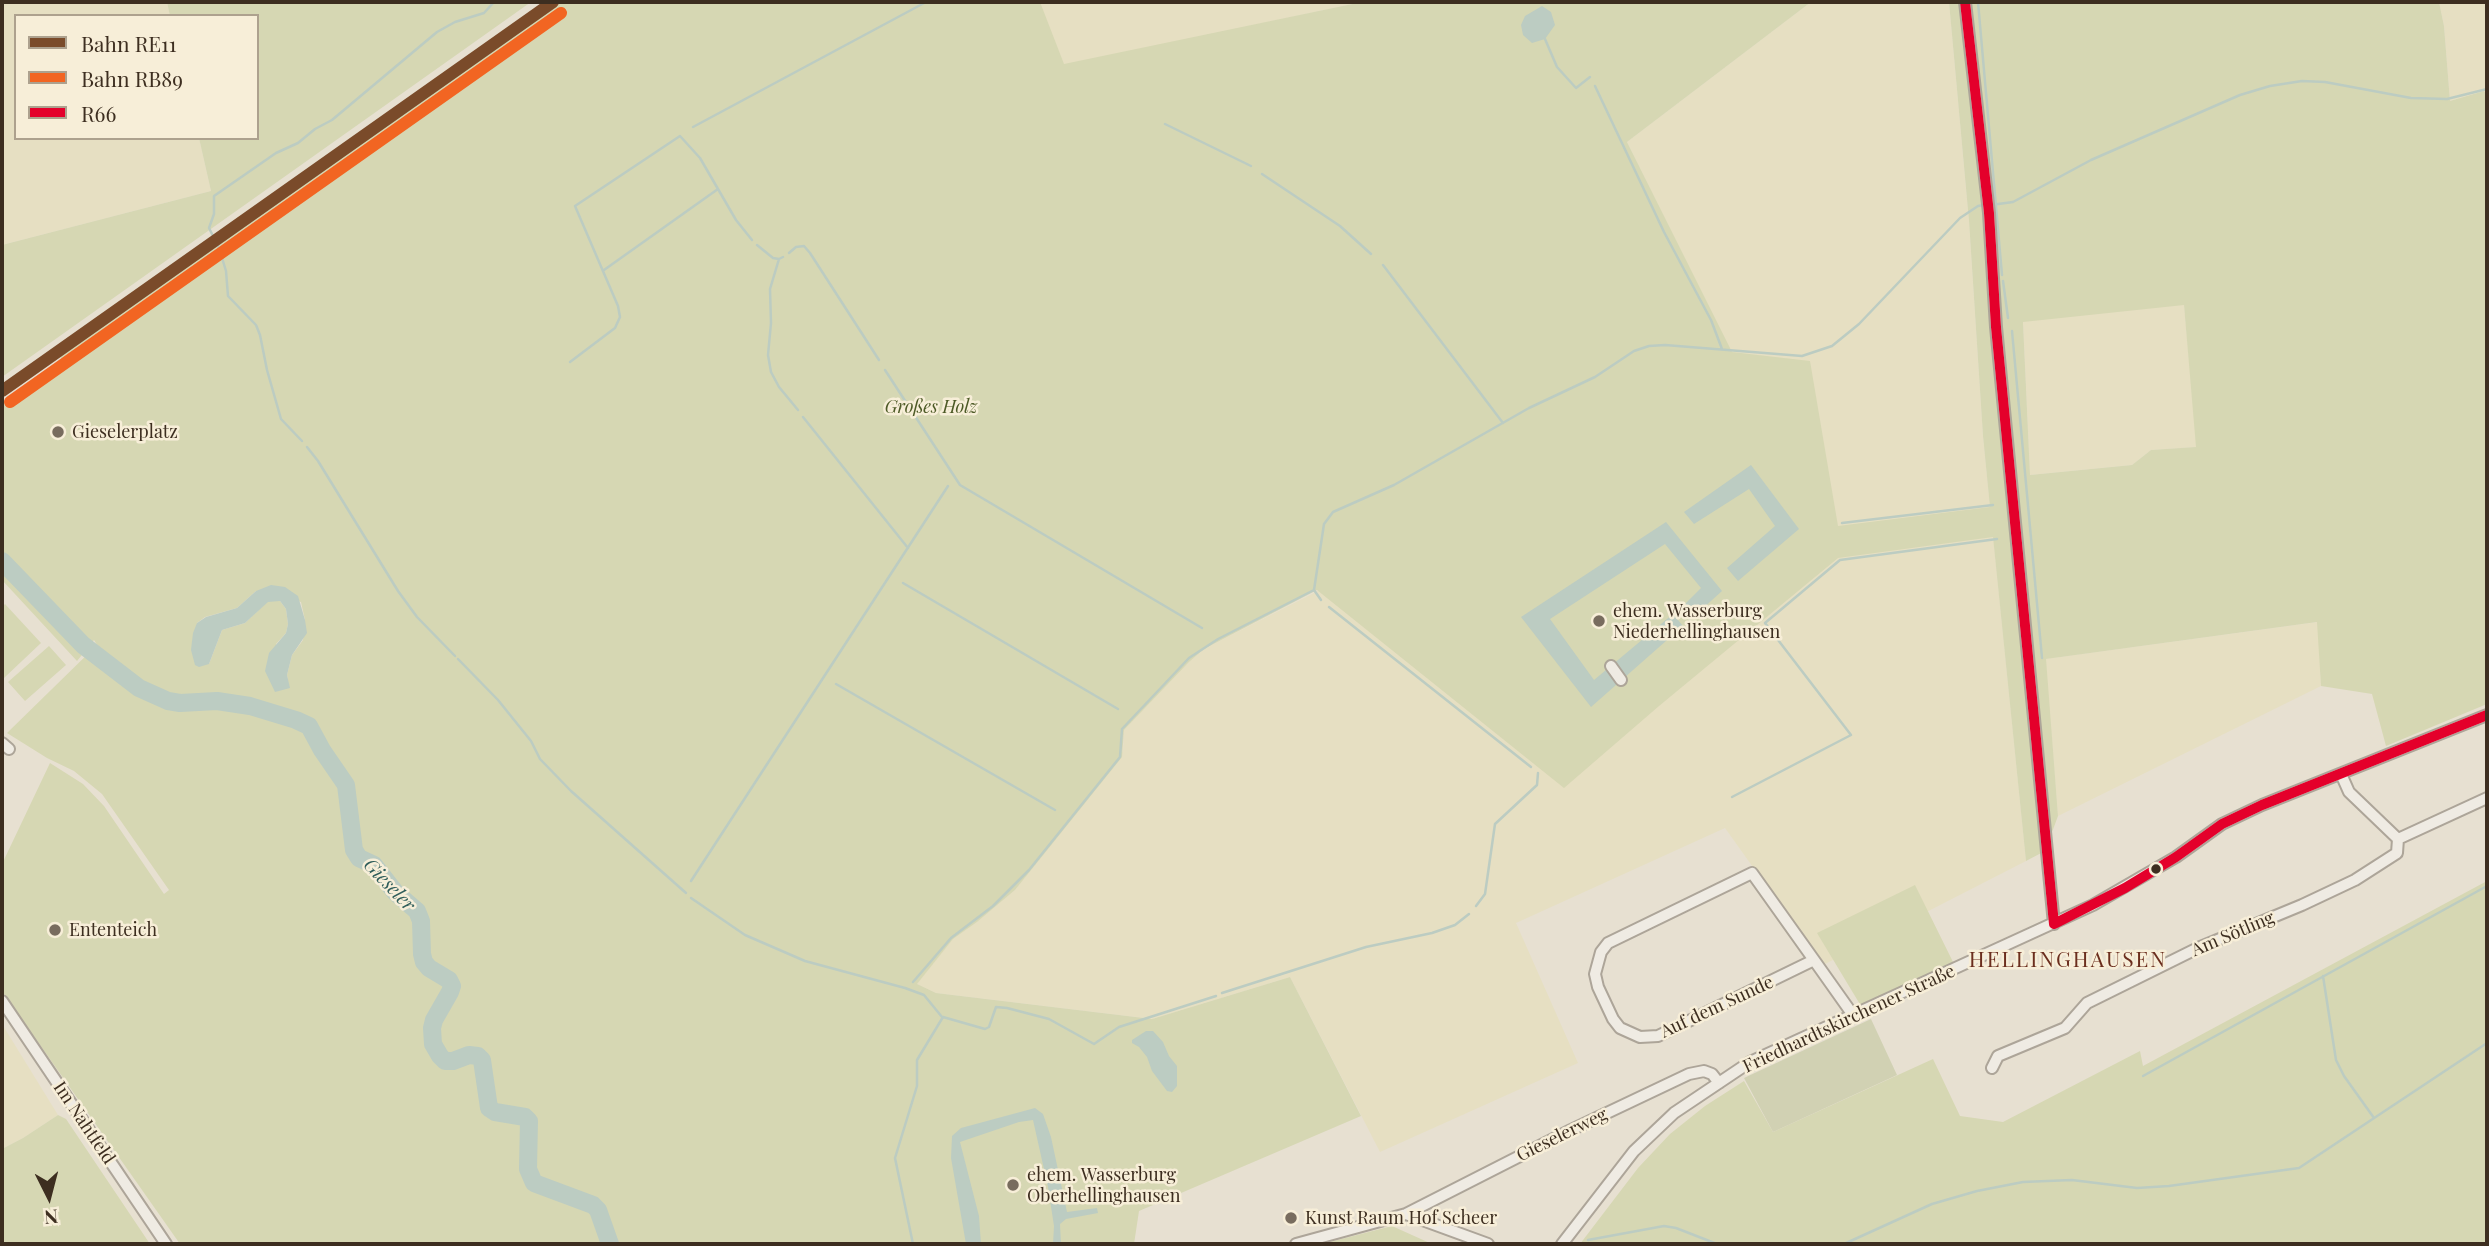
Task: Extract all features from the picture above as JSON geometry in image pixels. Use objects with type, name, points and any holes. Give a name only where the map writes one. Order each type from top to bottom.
[{"type":"street","points":[[1965,2],[1988,198],[1999,355],[2054,924]]},
{"type":"street","points":[[1611,666],[1621,680]]},
{"type":"street","name":"Friedhardtskirchener Straße","points":[[1562,1244],[1634,1151],[1674,1113],[1751,1062],[2054,924],[2124,888],[2176,857],[2222,824],[2262,805],[2487,715]]},
{"type":"street","points":[[2341,774],[2349,793],[2398,839]]},
{"type":"street","name":"Am Sötling","points":[[1992,1068],[1998,1056],[2065,1028],[2087,1003],[2198,948],[2355,880],[2397,853],[2398,839],[2487,798]]},
{"type":"street","name":"Auf dem Sunde","points":[[1752,873],[1814,960],[1658,1036],[1640,1037],[1620,1028],[1598,987],[1595,974],[1601,952],[1608,943],[1752,873]]},
{"type":"street","points":[[1814,960],[1853,1015]]},
{"type":"street","name":"Im Nahtfeld","points":[[2,1001],[166,1244]]},
{"type":"street","name":"Gieselerweg","points":[[1296,1244],[1406,1214],[1571,1130],[1689,1074],[1704,1071],[1712,1074],[1719,1083]]},
{"type":"street","points":[[1406,1214],[1488,1244]]},
{"type":"shaded area","points":[[2,2],[167,2],[170,14],[14,14],[14,140],[199,140],[211,191],[2,245]]},
{"type":"shaded area","points":[[1034,2],[1362,2],[1058,67]]},
{"type":"shaded area","points":[[1811,2],[1949,2],[1969,221],[1983,436],[2026,861],[1823,965],[1725,828],[1516,923],[1578,1063],[1380,1152],[1290,977],[1152,1019],[936,993],[916,984],[953,939],[1015,890],[1123,751],[1124,730],[1204,649],[1312,594],[1731,352],[1627,142]]},
{"type":"shaded area","points":[[2439,2],[2487,2],[2487,95],[2484,91],[2450,101],[2444,26]]},
{"type":"shaded area","points":[[1542,6],[1551,12],[1555,25],[1545,39],[1532,43],[1523,35],[1521,25],[1525,16]]},
{"type":"shaded area","points":[[2184,304],[2197,447],[2151,450],[2132,465],[2030,475],[2023,321]]},
{"type":"shaded area","points":[[1751,465],[1799,529],[1738,581],[1727,568],[1775,526],[1749,489],[1694,524],[1684,512]]},
{"type":"shaded area","points":[[1666,522],[1722,591],[1690,620],[1680,609],[1701,588],[1665,544],[1550,619],[1594,680],[1673,614],[1683,626],[1591,707],[1521,617]]},
{"type":"shaded area","points":[[271,585],[285,587],[298,596],[305,620],[307,633],[292,655],[287,675],[290,688],[275,692],[265,671],[269,653],[286,633],[288,624],[286,609],[280,601],[268,602],[245,623],[222,630],[209,664],[199,667],[195,665],[191,650],[197,623],[206,617],[237,608],[256,591]]},
{"type":"shaded area","points":[[2318,622],[2321,686],[2058,816],[2045,659]]},
{"type":"shaded area","points":[[2,1024],[58,1115],[2,1149]]},
{"type":"shaded area","points":[[1146,1031],[1153,1031],[1163,1042],[1177,1066],[1177,1086],[1172,1092],[1167,1091],[1152,1071],[1147,1057],[1132,1043],[1132,1040]]},
{"type":"shaded area","points":[[1035,1108],[1043,1114],[1051,1137],[1067,1212],[1097,1208],[1098,1213],[1066,1219],[1060,1224],[1061,1244],[1053,1244],[1054,1226],[1048,1187],[1033,1120],[1019,1122],[960,1142],[979,1216],[981,1244],[966,1244],[951,1158],[952,1136],[961,1128]]},
{"type":"green space","points":[[167,2],[531,2],[2,377],[2,245],[211,191],[199,140],[259,140],[259,14],[170,14]]},
{"type":"green space","name":"Großes Holz","points":[[557,2],[1040,2],[1064,64],[1362,2],[1811,2],[1627,142],[1732,352],[1810,361],[1838,526],[1990,507],[1969,221],[1949,2],[2439,2],[2444,26],[2450,101],[2484,91],[2487,95],[2487,704],[2386,746],[2372,694],[2321,686],[2317,622],[2046,659],[2058,816],[2045,851],[2026,861],[1993,537],[1838,558],[1564,788],[1317,590],[1204,649],[1189,662],[1124,730],[1122,757],[1015,890],[953,939],[917,984],[936,993],[1152,1019],[1290,977],[1361,1116],[1139,1211],[1134,1244],[180,1244],[2,991],[2,864],[50,763],[83,784],[104,806],[164,894],[169,890],[102,794],[74,771],[7,733],[97,645],[94,640],[77,661],[2,580],[2,402],[62,360],[59,355]],"holes":[[[2184,305],[2196,447],[2151,450],[2132,465],[2030,475],[2023,322]],[[256,591],[301,602],[305,620],[303,640],[292,655],[287,675],[289,688],[276,644],[286,633],[288,624],[286,609],[280,601],[268,601],[245,623],[222,630],[209,664],[197,623],[205,617],[237,608]]]},
{"type":"green space","points":[[5,604],[41,643],[4,678],[2,607]]},
{"type":"green space","points":[[49,646],[66,665],[25,701],[8,682]]},
{"type":"green space","points":[[2487,881],[2487,1244],[1580,1244],[1638,1168],[1670,1134],[1705,1106],[1744,1081],[1773,1132],[1933,1059],[1960,1116],[2003,1122],[2140,1051],[2143,1066]]},
{"type":"green space","points":[[1915,885],[1953,962],[1861,1006],[1817,933]]},
{"type":"green space","points":[[1871,1019],[1897,1075],[1773,1132],[1744,1078]]},
{"type":"green space","points":[[58,1115],[66,1119],[150,1244],[2,1244],[2,1149]]},
{"type":"green space","points":[[1392,1226],[1432,1244],[1322,1244]]},
{"type":"waterway","points":[[302,441],[281,419],[256,325],[228,296],[226,271],[209,228],[214,214],[214,196],[276,153],[298,143],[332,120],[437,32],[455,22],[484,13],[494,2]]},
{"type":"waterway","points":[[693,127],[926,2]]},
{"type":"waterway","points":[[1978,2],[2002,275]]},
{"type":"waterway","points":[[1545,39],[1557,67],[1576,88],[1590,77]]},
{"type":"waterway","points":[[1991,205],[2013,202],[2091,160],[2240,95],[2270,86],[2302,81],[2325,82],[2411,98],[2447,99],[2487,89]]},
{"type":"waterway","points":[[1595,86],[1664,232],[1711,320],[1722,349]]},
{"type":"waterway","points":[[1165,124],[1251,166]]},
{"type":"waterway","points":[[570,362],[615,328],[620,317],[618,306],[575,206],[680,136],[700,158],[736,220],[752,240]]},
{"type":"waterway","points":[[1262,174],[1340,226],[1371,254]]},
{"type":"waterway","points":[[604,270],[718,189]]},
{"type":"waterway","points":[[1321,600],[1314,590],[1324,524],[1333,512],[1394,485],[1529,408],[1595,377],[1634,351],[1649,346],[1802,356],[1832,346],[1859,324],[1960,218],[1984,205]]},
{"type":"waterway","points":[[757,245],[773,258],[783,257]]},
{"type":"waterway","points":[[789,253],[796,247],[804,246],[810,253],[879,360]]},
{"type":"waterway","points":[[779,259],[770,289],[768,355],[771,372],[779,387],[798,410]]},
{"type":"waterway","points":[[1383,265],[1503,423]]},
{"type":"waterway","points":[[2003,281],[2008,318]]},
{"type":"waterway","points":[[2012,331],[2042,658]]},
{"type":"waterway","points":[[885,370],[960,485],[1202,628]]},
{"type":"waterway","points":[[803,417],[908,548]]},
{"type":"waterway","points":[[307,447],[398,591],[417,617],[455,656]]},
{"type":"waterway","points":[[691,881],[948,486]]},
{"type":"waterway","points":[[1842,523],[1993,505]]},
{"type":"waterway","points":[[1732,797],[1851,735],[1765,623],[1840,560],[1997,539]]},
{"type":"waterway","name":"Gieseler","points":[[2,561],[83,645],[139,688],[168,701],[180,703],[217,701],[250,706],[309,726],[346,785],[354,850],[359,858],[374,865],[395,892],[417,911],[421,921],[424,962],[449,980],[452,986],[434,1020],[433,1044],[445,1061],[469,1055],[478,1056],[482,1060],[489,1108],[495,1112],[525,1117],[529,1121],[528,1169],[534,1183],[593,1205],[598,1210],[610,1244]]},
{"type":"waterway","points":[[903,583],[1118,709]]},
{"type":"waterway","points":[[913,982],[951,938],[993,906],[1029,870],[1120,757],[1122,729],[1189,658],[1218,639],[1314,590]]},
{"type":"waterway","points":[[1329,607],[1531,767]]},
{"type":"waterway","points":[[458,659],[498,700],[531,741],[540,759],[571,791],[686,893]]},
{"type":"waterway","points":[[836,684],[1055,810]]},
{"type":"waterway","name":"Gieseler","points":[[282,711],[283,716]]},
{"type":"waterway","points":[[1476,906],[1485,894],[1495,824],[1537,785],[1538,773]]},
{"type":"waterway","points":[[2143,1076],[2487,886]]},
{"type":"waterway","points":[[691,898],[745,935],[805,961],[924,995],[942,1017]]},
{"type":"waterway","points":[[1222,993],[1366,947],[1432,933],[1455,925],[1469,914]]},
{"type":"waterway","points":[[2323,976],[2336,1060],[2374,1118]]},
{"type":"waterway","points":[[913,1244],[895,1158],[917,1086],[917,1060],[943,1017],[985,1029],[989,1027],[996,1007],[1007,1008],[1049,1019],[1094,1044],[1119,1027],[1216,996]]},
{"type":"waterway","points":[[1844,1244],[1932,1204],[2023,1182],[2072,1180],[2137,1188],[2299,1168],[2487,1043]]},
{"type":"waterway","points":[[1588,1240],[1664,1226],[1717,1244]]},
{"type":"rail line","name":"RE11","points":[[2,391],[553,2]]},
{"type":"rail line","name":"RB89","points":[[10,402],[561,13]]},
{"type":"transit line","name":"R66","points":[[1965,2],[1989,213],[1996,327],[2054,924]]},
{"type":"transit line","name":"R66","points":[[2054,924],[2125,888],[2176,857],[2222,824],[2262,805],[2487,715]]},
{"type":"place","name":"Gieselerplatz","points":[[58,432]]},
{"type":"place","name":"ehem. Wasserburg Niederhellinghausen","points":[[1599,621]]},
{"type":"place","name":"Ententeich","points":[[55,930]]},
{"type":"place","name":"ehem. Wasserburg Oberhellinghausen","points":[[1013,1185]]},
{"type":"place","name":"Kunst Raum Hof Scheer","points":[[1291,1218]]},
{"type":"district","name":"HELLINGHAUSEN","points":[[2068,960]]}]
